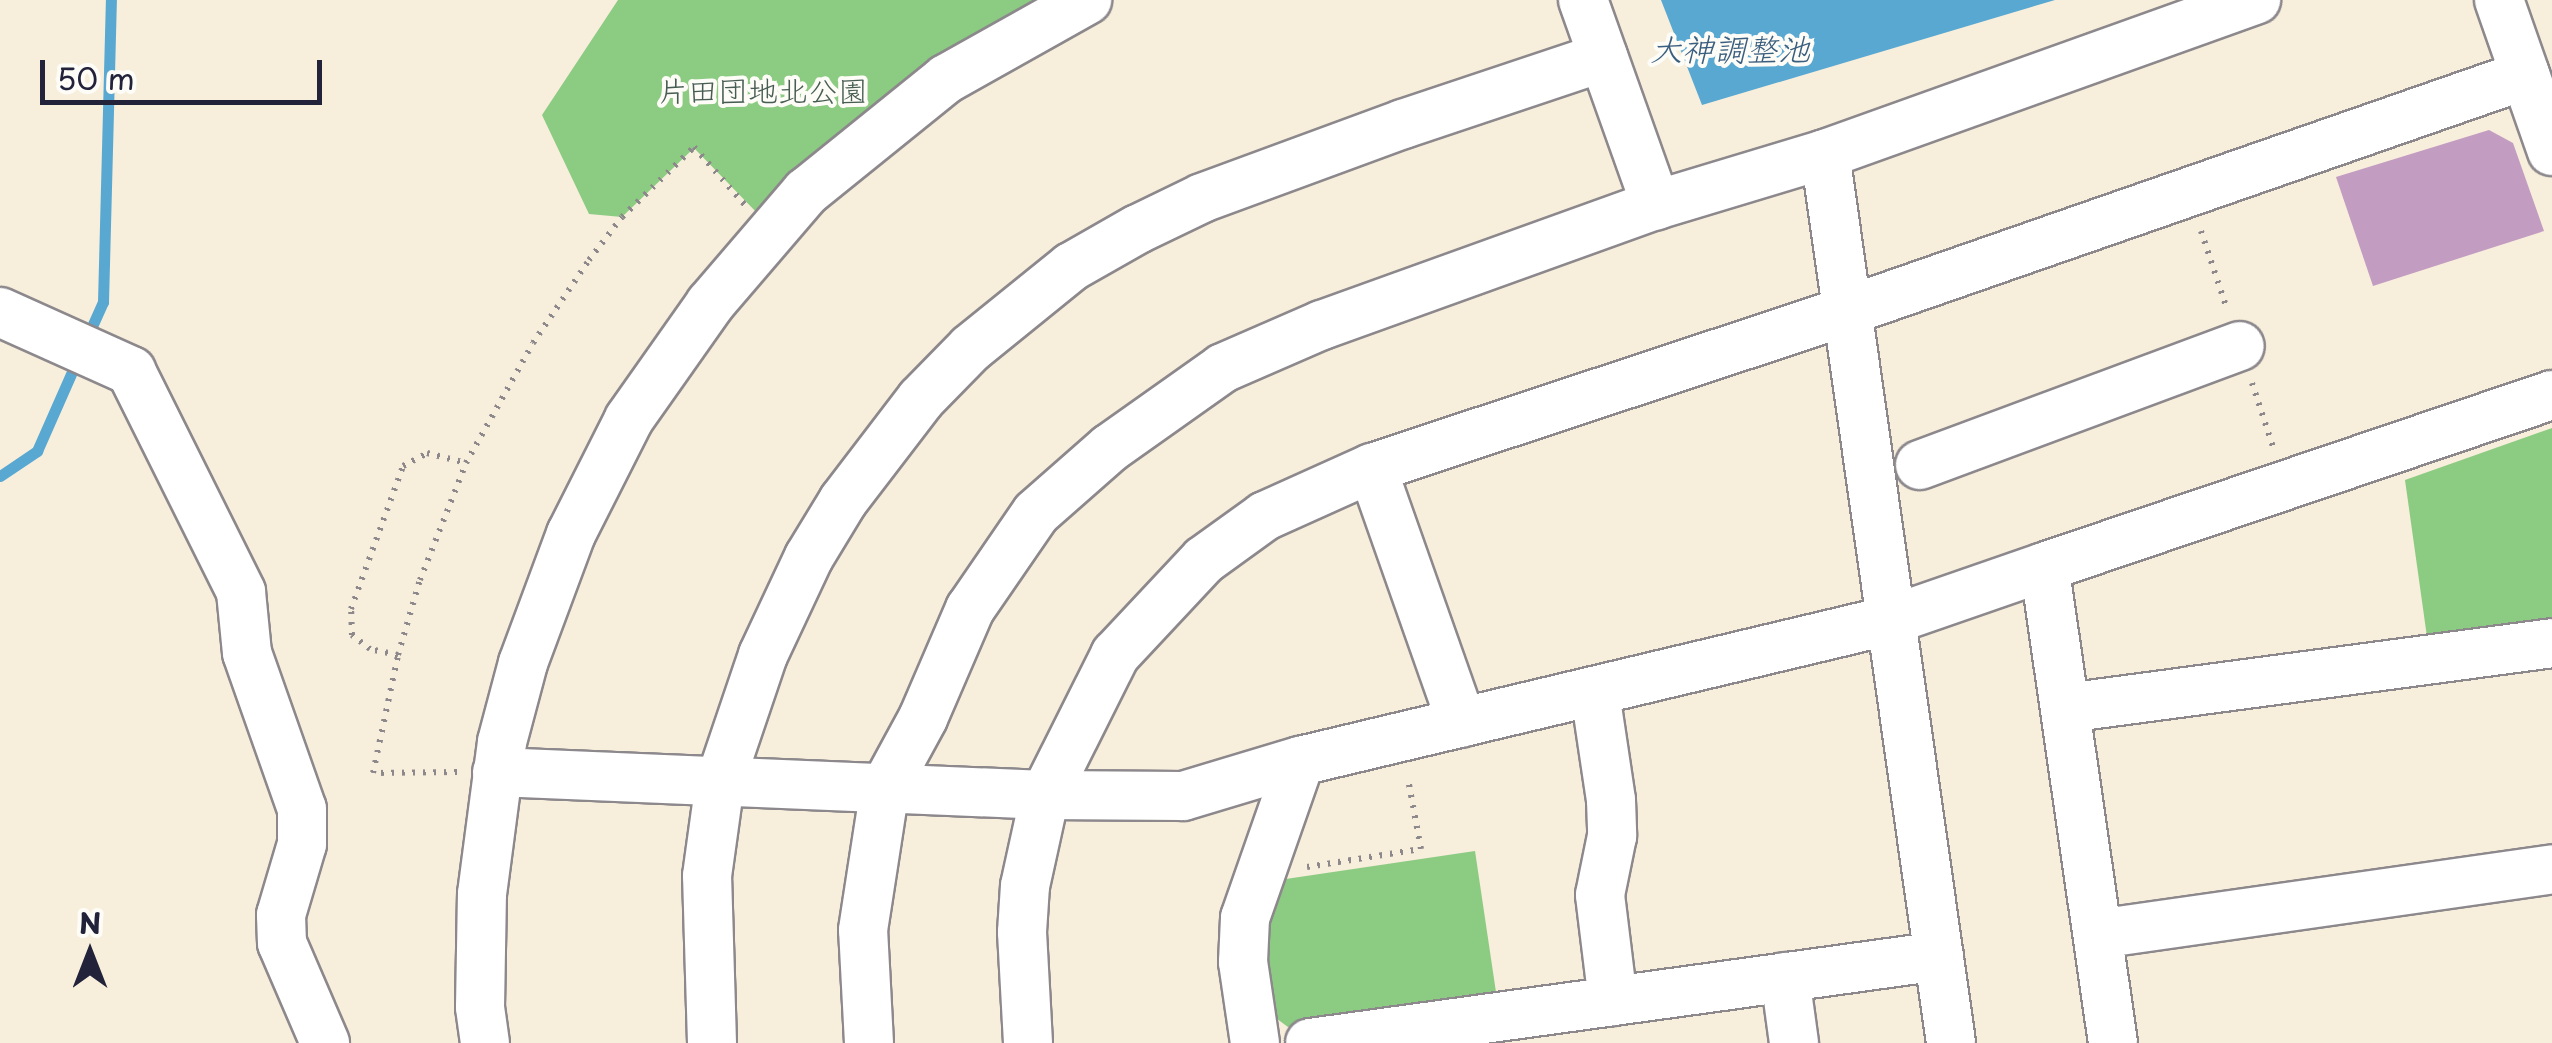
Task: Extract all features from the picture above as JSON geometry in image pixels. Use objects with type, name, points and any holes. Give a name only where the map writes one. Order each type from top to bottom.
[{"type":"street","points":[[485,1043],[480,1008],[482,894],[497,772],[523,663],[570,534],[656,374],[769,232],[806,192],[932,90],[1087,0]]},
{"type":"street","points":[[1583,0],[1656,205]]},
{"type":"street","points":[[869,1043],[864,930],[885,788],[923,718],[970,608],[1036,513],[1110,448],[1223,368],[1322,324],[1656,205],[1825,154],[2256,0]]},
{"type":"street","points":[[2499,0],[2552,151]]},
{"type":"street","points":[[712,1043],[707,876],[720,782],[764,655],[809,557],[879,450],[970,348],[1070,267],[1202,198],[1602,58]]},
{"type":"street","points":[[1028,1043],[1022,932],[1025,886],[1045,794],[1116,655],[1204,560],[1266,516],[1372,468],[1848,311],[2525,75]]},
{"type":"street","points":[[1825,154],[1952,1043]]},
{"type":"street","points":[[0,312],[132,371],[241,592],[247,654],[302,809],[302,844],[282,915],[282,943],[326,1043]]},
{"type":"street","points":[[1920,465],[2240,346]]},
{"type":"street","points":[[497,772],[1184,796],[1300,762],[1891,620],[2552,394]]},
{"type":"street","points":[[1372,468],[1462,724]]},
{"type":"street","points":[[2044,567],[2113,1043]]},
{"type":"street","points":[[2066,708],[2552,643]]},
{"type":"street","points":[[1595,694],[1611,800],[1612,836],[1600,895],[1613,1001]]},
{"type":"street","points":[[1255,1043],[1243,962],[1245,918],[1300,762]]},
{"type":"street","points":[[2098,934],[2552,869]]},
{"type":"street","points":[[1310,1043],[1939,956]]},
{"type":"street","points":[[1785,978],[1794,1043]]},
{"type":"path","points":[[497,772],[373,773],[398,655],[420,580],[466,463],[534,343],[589,260],[622,217],[694,147],[769,232]]},
{"type":"path","points":[[398,655],[370,649],[352,635],[351,609],[403,466],[427,452],[466,463]]},
{"type":"path","points":[[1259,874],[1421,850],[1400,738]]},
{"type":"green space","name":"片田団地北公園","points":[[618,0],[1045,0],[761,217],[694,148],[622,217],[589,214],[542,115]]},
{"type":"green space","points":[[2552,428],[2552,626],[2428,644],[2405,480]]},
{"type":"green space","points":[[1475,851],[1497,999],[1288,1027],[1269,1013],[1263,968],[1265,921],[1279,880]]},
{"type":"water","name":"大神調整池","points":[[1661,0],[2055,0],[1702,105]]},
{"type":"building","points":[[2489,130],[2513,143],[2544,231],[2373,286],[2336,177]]},
{"type":"waterway","points":[[85,342],[103,302],[111,0]]},
{"type":"waterway","points":[[0,476],[37,451],[78,358]]}]
